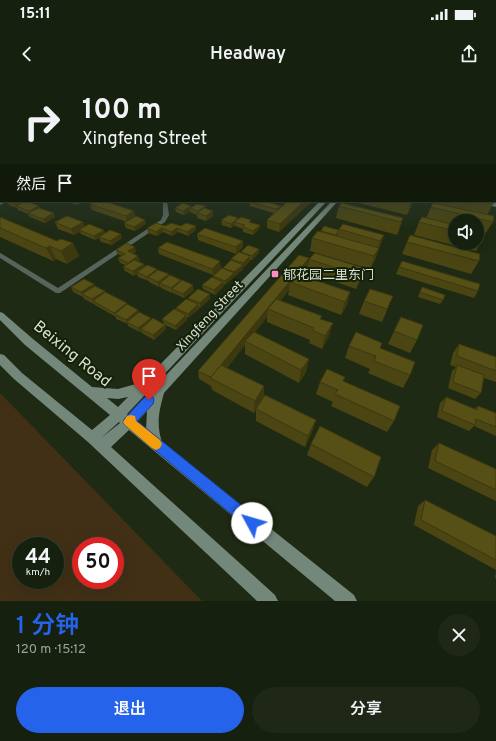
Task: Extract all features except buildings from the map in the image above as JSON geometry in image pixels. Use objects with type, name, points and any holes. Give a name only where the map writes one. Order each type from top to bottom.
[{"type":"main road","name":"Xingfeng Street","points":[[97,442],[129,422],[154,386],[323,202]]},
{"type":"main road","name":"Xingfeng Street","points":[[97,442],[119,414],[154,386],[334,202]]},
{"type":"main road","points":[[480,202],[496,206]]},
{"type":"main road","name":"Beixing Road","points":[[0,315],[29,342],[348,601]]},
{"type":"main road","points":[[0,358],[18,376],[97,442],[268,601]]},
{"type":"main road","points":[[90,390],[110,394],[123,394],[154,386],[151,429],[157,445]]},
{"type":"street","points":[[0,255],[58,291],[163,221],[166,215],[165,202]]},
{"type":"shaded area","points":[[0,393],[202,601],[0,601]]},
{"type":"slow traffic","points":[[131,420],[129,422],[156,444]]},
{"type":"place","name":"郁花园二里东门","points":[[275,274]]},
{"type":"route","points":[[149,400],[129,422],[252,523]]}]
